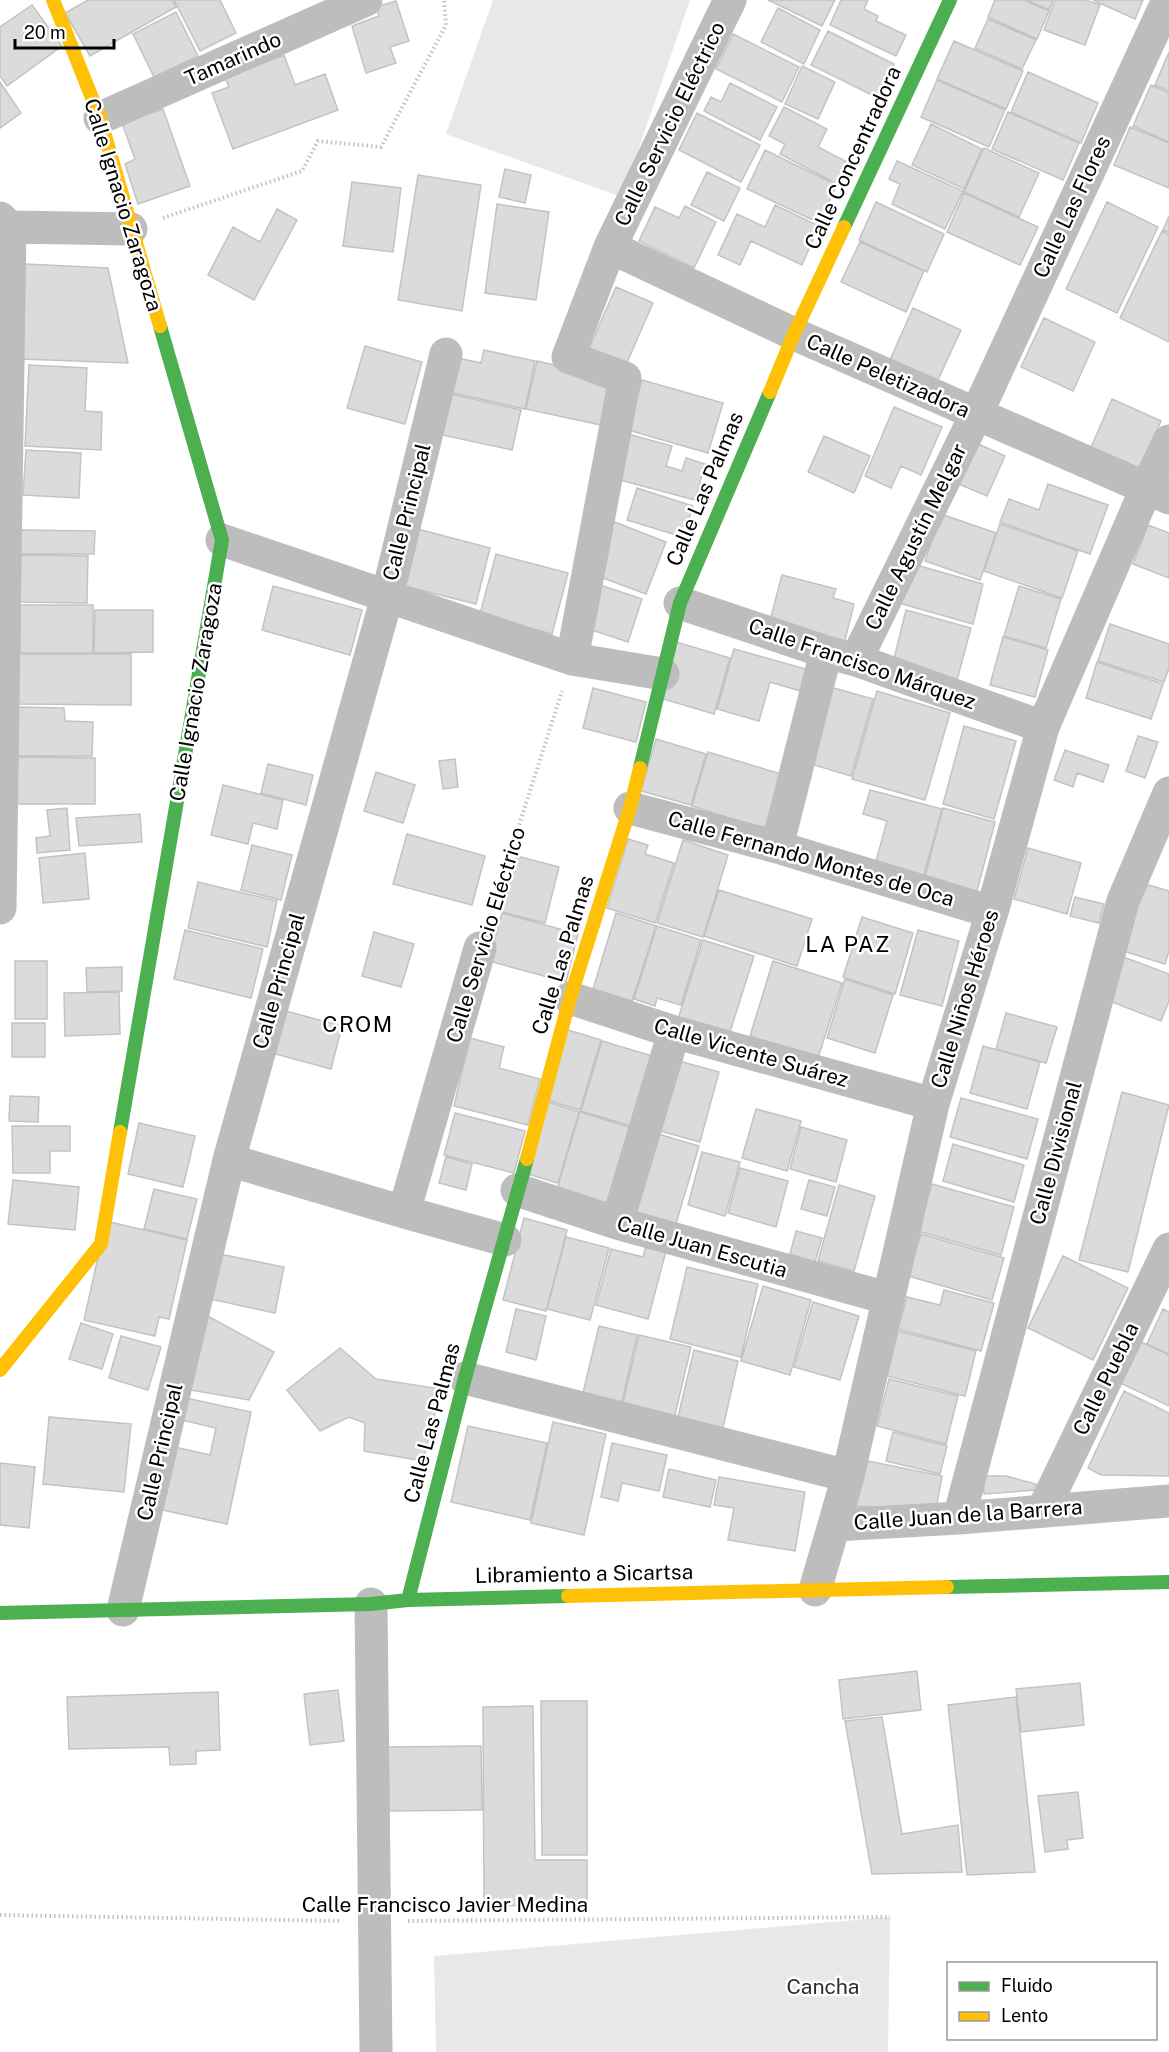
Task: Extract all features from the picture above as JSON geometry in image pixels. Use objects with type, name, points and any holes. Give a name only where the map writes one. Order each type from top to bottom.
[{"type":"street","name":"Calle Ignacio Zaragoza","points":[[0,1370],[101,1244],[222,540],[100,117],[53,0]]},
{"type":"street","name":"Tamarindo","points":[[100,117],[366,0]]},
{"type":"street","name":"Calle Servicio Eléctrico","points":[[572,659],[625,378],[568,357],[610,247],[730,0]]},
{"type":"street","name":"Calle Concentradora","points":[[794,334],[950,0]]},
{"type":"street","name":"Calle Las Flores","points":[[976,415],[1168,0]]},
{"type":"street","points":[[0,908],[5,222],[131,229]]},
{"type":"street","name":"Calle Peletizadora","points":[[610,247],[794,334],[1157,494]]},
{"type":"street","name":"Calle Las Palmas","points":[[408,1600],[465,1378],[506,1240],[570,998],[630,808],[680,603],[794,334]]},
{"type":"street","name":"Calle Principal","points":[[123,1610],[229,1160],[387,597],[446,354]]},
{"type":"street","name":"Calle Agustín Melgar","points":[[777,847],[841,656],[976,415]]},
{"type":"street","name":"Calle Niños Héroes","points":[[834,1525],[848,1476],[933,1104],[992,912],[1043,727],[1157,494],[1169,441]]},
{"type":"street","points":[[222,540],[572,659],[663,675]]},
{"type":"street","name":"Calle Francisco Márquez","points":[[680,603],[841,656],[1043,727]]},
{"type":"street","name":"Calle Divisional","points":[[959,1518],[1123,901],[1169,793]]},
{"type":"street","name":"Calle Fernando Montes de Oca","points":[[630,808],[777,847],[992,912]]},
{"type":"street","name":"Calle Servicio Eléctrico","points":[[404,1212],[480,948]]},
{"type":"street","name":"Calle Vicente Suárez","points":[[570,998],[674,1032],[933,1104]]},
{"type":"street","points":[[617,1223],[674,1032]]},
{"type":"street","points":[[229,1160],[506,1240]]},
{"type":"street","name":"Calle Juan Escutia","points":[[518,1191],[617,1223],[887,1298]]},
{"type":"street","name":"Calle Puebla","points":[[1043,1510],[1169,1249]]},
{"type":"street","points":[[465,1378],[848,1476]]},
{"type":"street","name":"Calle Juan de la Barrera","points":[[815,1590],[834,1525],[959,1518],[1169,1501]]},
{"type":"street","name":"Libramiento a Sicartsa","points":[[0,1613],[371,1604],[408,1600],[1169,1582]]},
{"type":"street","points":[[371,1604],[376,2052]]},
{"type":"path","points":[[131,229],[302,171],[318,141],[381,147],[446,25],[444,0]]},
{"type":"path","name":"Calle Servicio Eléctrico","points":[[480,948],[572,659]]},
{"type":"path","name":"Calle Francisco Javier Medina","points":[[0,1915],[375,1922],[890,1917]]},
{"type":"green space","points":[[493,0],[690,0],[622,197],[446,134]]},
{"type":"green space","name":"Cancha","points":[[890,1917],[888,2052],[436,2052],[434,1956]]},
{"type":"building","points":[[88,0],[172,0],[176,7],[90,56],[65,13]]},
{"type":"building","points":[[174,0],[220,0],[236,33],[200,51]]},
{"type":"building","points":[[768,0],[835,0],[822,26]]},
{"type":"building","points":[[841,0],[868,0],[864,9],[878,16],[876,21],[906,35],[896,56],[830,25]]},
{"type":"building","points":[[995,0],[1024,0],[1049,11],[1037,39],[988,17]]},
{"type":"building","points":[[1027,0],[1053,0],[1049,10]]},
{"type":"building","points":[[1055,0],[1086,0],[1100,5],[1085,45],[1044,30]]},
{"type":"building","points":[[1093,0],[1143,0],[1135,19]]},
{"type":"building","points":[[396,1],[409,41],[390,47],[396,63],[366,73],[352,26],[379,16],[376,7]]},
{"type":"building","points":[[32,5],[62,46],[7,86],[0,76],[0,27]]},
{"type":"building","points":[[778,8],[820,30],[804,64],[761,42]]},
{"type":"building","points":[[176,12],[198,56],[154,77],[133,34]]},
{"type":"building","points":[[988,19],[1036,40],[1022,69],[975,48]]},
{"type":"building","points":[[828,31],[894,64],[878,98],[811,65]]},
{"type":"building","points":[[733,34],[799,67],[782,102],[716,69]]},
{"type":"building","points":[[954,41],[1023,71],[1006,109],[937,79]]},
{"type":"building","points":[[1169,52],[1169,91],[1155,85]]},
{"type":"building","points":[[284,55],[295,85],[325,74],[338,110],[233,149],[212,93],[229,87],[225,78]]},
{"type":"building","points":[[802,66],[835,82],[818,119],[785,104]]},
{"type":"building","points":[[1028,72],[1098,103],[1081,143],[1011,112]]},
{"type":"building","points":[[937,80],[1005,110],[989,147],[921,117]]},
{"type":"building","points":[[0,82],[21,113],[0,128]]},
{"type":"building","points":[[730,83],[777,107],[760,140],[704,111],[711,97],[721,102]]},
{"type":"building","points":[[1151,85],[1169,93],[1169,142],[1133,126]]},
{"type":"building","points":[[784,107],[827,129],[818,147],[849,163],[837,184],[780,154],[785,144],[769,136]]},
{"type":"building","points":[[163,109],[190,186],[138,204],[125,164],[135,159],[122,123]]},
{"type":"building","points":[[1008,112],[1079,143],[1063,180],[992,149]]},
{"type":"building","points":[[697,113],[760,145],[741,182],[679,150]]},
{"type":"building","points":[[931,124],[982,149],[964,189],[912,165]]},
{"type":"building","points":[[1130,127],[1169,143],[1169,188],[1114,165]]},
{"type":"building","points":[[984,148],[1039,173],[1019,217],[964,192]]},
{"type":"building","points":[[765,150],[837,185],[819,223],[747,189]]},
{"type":"building","points":[[897,161],[963,191],[945,229],[892,204],[900,184],[889,179]]},
{"type":"building","points":[[505,169],[531,175],[525,203],[499,197]]},
{"type":"building","points":[[707,172],[740,188],[724,221],[691,205]]},
{"type":"building","points":[[418,175],[481,185],[462,311],[398,300]]},
{"type":"building","points":[[352,182],[401,188],[393,252],[343,246]]},
{"type":"building","points":[[964,193],[1038,227],[1020,265],[947,232]]},
{"type":"building","points":[[876,202],[944,234],[927,272],[859,240]]},
{"type":"building","points":[[1107,202],[1158,227],[1117,313],[1066,289]]},
{"type":"building","points":[[497,204],[549,212],[536,300],[485,293]]},
{"type":"building","points":[[775,205],[819,226],[802,265],[751,241],[740,265],[718,255],[737,214],[765,227]]},
{"type":"building","points":[[685,206],[716,222],[694,268],[639,241],[655,207],[679,218]]},
{"type":"building","points":[[277,209],[297,220],[254,300],[208,275],[233,227],[260,242]]},
{"type":"building","points":[[1169,216],[1169,233],[1163,230]]},
{"type":"building","points":[[1162,231],[1169,235],[1169,342],[1120,318]]},
{"type":"building","points":[[860,242],[924,271],[906,312],[841,282]]},
{"type":"building","points":[[25,264],[108,268],[128,363],[21,359]]},
{"type":"building","points":[[616,287],[653,303],[622,374],[585,358]]},
{"type":"building","points":[[913,308],[961,330],[937,382],[890,360]]},
{"type":"building","points":[[1044,318],[1095,342],[1073,391],[1021,367]]},
{"type":"building","points":[[365,346],[422,362],[405,424],[347,408]]},
{"type":"building","points":[[484,350],[535,361],[525,409],[445,391],[453,357],[481,363]]},
{"type":"building","points":[[537,361],[611,378],[601,425],[526,409]]},
{"type":"building","points":[[29,365],[87,368],[85,411],[102,412],[101,450],[25,446]]},
{"type":"building","points":[[642,380],[723,403],[708,453],[628,430]]},
{"type":"building","points":[[451,394],[521,410],[512,450],[442,435]]},
{"type":"building","points":[[1112,399],[1161,421],[1138,474],[1089,452]]},
{"type":"building","points":[[894,407],[942,427],[921,475],[901,466],[891,488],[865,476]]},
{"type":"building","points":[[628,434],[672,446],[666,466],[682,471],[686,458],[705,464],[695,500],[616,479]]},
{"type":"building","points":[[824,436],[870,456],[854,493],[808,472]]},
{"type":"building","points":[[976,443],[1005,456],[987,496],[959,484]]},
{"type":"building","points":[[26,450],[81,453],[79,498],[23,495]]},
{"type":"building","points":[[1048,484],[1108,505],[1090,554],[1000,522],[1009,499],[1039,510]]},
{"type":"building","points":[[637,488],[693,506],[683,537],[627,520]]},
{"type":"building","points":[[941,514],[996,533],[980,580],[925,561]]},
{"type":"building","points":[[612,521],[666,542],[646,594],[592,574]]},
{"type":"building","points":[[1000,524],[1078,551],[1062,598],[984,571]]},
{"type":"building","points":[[1148,525],[1169,533],[1169,578],[1133,564]]},
{"type":"building","points":[[418,529],[490,548],[476,604],[404,586]]},
{"type":"building","points":[[20,530],[95,531],[94,554],[20,554]]},
{"type":"building","points":[[496,554],[568,573],[552,634],[480,614]]},
{"type":"building","points":[[17,555],[88,556],[87,603],[17,602]]},
{"type":"building","points":[[906,562],[983,584],[973,624],[895,602]]},
{"type":"building","points":[[782,575],[836,589],[833,598],[854,604],[843,648],[768,628]]},
{"type":"building","points":[[597,584],[642,599],[628,642],[583,627]]},
{"type":"building","points":[[273,586],[362,610],[350,655],[262,630]]},
{"type":"building","points":[[1019,586],[1061,599],[1046,648],[1004,636]]},
{"type":"building","points":[[20,605],[93,605],[93,653],[20,653]]},
{"type":"building","points":[[95,610],[153,610],[153,652],[94,653]]},
{"type":"building","points":[[906,610],[971,628],[957,680],[893,663]]},
{"type":"building","points":[[1110,624],[1169,644],[1169,668],[1164,682],[1098,661]]},
{"type":"building","points":[[1003,637],[1048,650],[1035,697],[990,685]]},
{"type":"building","points":[[676,642],[730,658],[714,714],[660,698]]},
{"type":"building","points":[[734,649],[813,671],[807,693],[770,682],[759,721],[717,709]]},
{"type":"building","points":[[19,654],[131,654],[131,705],[18,704]]},
{"type":"building","points":[[1097,662],[1163,684],[1151,719],[1086,698]]},
{"type":"building","points":[[823,685],[873,699],[851,776],[801,761]]},
{"type":"building","points":[[593,688],[646,702],[636,742],[583,728]]},
{"type":"building","points":[[877,691],[950,713],[925,800],[852,779]]},
{"type":"building","points":[[16,707],[64,708],[65,721],[93,722],[92,756],[16,756]]},
{"type":"building","points":[[964,726],[1016,741],[994,819],[943,804]]},
{"type":"building","points":[[1138,736],[1158,742],[1145,778],[1126,771]]},
{"type":"building","points":[[656,739],[706,754],[691,805],[641,791]]},
{"type":"building","points":[[1065,750],[1109,765],[1103,782],[1077,773],[1073,787],[1054,780]]},
{"type":"building","points":[[708,752],[781,774],[765,829],[692,806]]},
{"type":"building","points":[[14,757],[95,758],[95,804],[14,804]]},
{"type":"building","points":[[455,759],[458,787],[443,789],[439,761]]},
{"type":"building","points":[[268,764],[313,775],[306,805],[261,793]]},
{"type":"building","points":[[376,772],[415,785],[403,823],[364,811]]},
{"type":"building","points":[[223,785],[283,800],[277,829],[253,823],[248,844],[211,835]]},
{"type":"building","points":[[870,790],[942,809],[923,878],[875,865],[887,821],[863,814]]},
{"type":"building","points":[[67,808],[70,850],[37,853],[36,838],[50,836],[47,810]]},
{"type":"building","points":[[943,808],[995,822],[976,895],[924,881]]},
{"type":"building","points":[[140,814],[142,842],[79,846],[76,818]]},
{"type":"building","points":[[407,834],[485,856],[472,905],[393,884]]},
{"type":"building","points":[[628,839],[648,845],[645,854],[674,863],[655,923],[607,908]]},
{"type":"building","points":[[683,840],[728,855],[703,937],[657,923]]},
{"type":"building","points":[[252,845],[292,855],[281,900],[241,890]]},
{"type":"building","points":[[1028,848],[1081,863],[1067,914],[1014,899]]},
{"type":"building","points":[[85,853],[89,899],[43,903],[39,858]]},
{"type":"building","points":[[517,856],[559,867],[545,923],[502,912]]},
{"type":"building","points":[[198,882],[277,901],[267,947],[188,928]]},
{"type":"building","points":[[1142,883],[1169,891],[1169,951],[1165,964],[1123,951]]},
{"type":"building","points":[[719,890],[812,919],[797,966],[704,936]]},
{"type":"building","points":[[1075,897],[1104,904],[1099,923],[1070,916]]},
{"type":"building","points":[[502,913],[578,934],[566,982],[489,961]]},
{"type":"building","points":[[616,913],[656,926],[632,1001],[593,989]]},
{"type":"building","points":[[862,917],[913,933],[895,994],[843,977]]},
{"type":"building","points":[[657,926],[701,940],[681,1005],[657,998],[655,1006],[634,999]]},
{"type":"building","points":[[185,930],[263,949],[251,998],[174,979]]},
{"type":"building","points":[[918,930],[959,941],[942,1006],[900,995]]},
{"type":"building","points":[[374,932],[414,944],[401,987],[362,976]]},
{"type":"building","points":[[703,940],[754,956],[729,1035],[678,1019]]},
{"type":"building","points":[[1118,955],[1169,974],[1169,1001],[1161,1021],[1102,998]]},
{"type":"building","points":[[15,961],[47,961],[47,1019],[15,1019]]},
{"type":"building","points":[[773,961],[842,983],[818,1058],[750,1036]]},
{"type":"building","points":[[122,967],[122,991],[87,992],[86,968]]},
{"type":"building","points":[[845,979],[893,995],[875,1053],[827,1038]]},
{"type":"building","points":[[119,992],[120,1034],[65,1036],[64,993]]},
{"type":"building","points":[[282,1010],[342,1026],[331,1069],[272,1053]]},
{"type":"building","points":[[1006,1013],[1057,1027],[1046,1063],[996,1049]]},
{"type":"building","points":[[12,1023],[45,1023],[45,1057],[12,1057]]},
{"type":"building","points":[[565,1029],[601,1040],[580,1110],[544,1099]]},
{"type":"building","points":[[470,1038],[504,1047],[499,1068],[540,1079],[528,1125],[454,1106]]},
{"type":"building","points":[[602,1041],[659,1058],[638,1128],[581,1111]]},
{"type":"building","points":[[983,1046],[1040,1062],[1027,1109],[970,1093]]},
{"type":"building","points":[[679,1061],[719,1072],[700,1142],[660,1131]]},
{"type":"building","points":[[1122,1092],[1169,1105],[1128,1272],[1079,1260]]},
{"type":"building","points":[[10,1096],[39,1097],[38,1122],[9,1121]]},
{"type":"building","points":[[961,1098],[1038,1119],[1027,1159],[950,1137]]},
{"type":"building","points":[[545,1101],[579,1112],[558,1183],[524,1173]]},
{"type":"building","points":[[756,1109],[801,1121],[787,1171],[742,1158]]},
{"type":"building","points":[[580,1112],[635,1129],[613,1206],[557,1189]]},
{"type":"building","points":[[455,1113],[525,1131],[514,1173],[444,1155]]},
{"type":"building","points":[[139,1123],[195,1136],[183,1187],[128,1174]]},
{"type":"building","points":[[12,1126],[70,1126],[70,1151],[50,1151],[50,1173],[13,1173]]},
{"type":"building","points":[[801,1127],[847,1140],[836,1182],[790,1169]]},
{"type":"building","points":[[648,1131],[699,1146],[675,1227],[624,1211]]},
{"type":"building","points":[[953,1144],[1024,1165],[1014,1202],[943,1181]]},
{"type":"building","points":[[702,1152],[740,1162],[725,1216],[688,1205]]},
{"type":"building","points":[[446,1157],[472,1164],[466,1190],[439,1183]]},
{"type":"building","points":[[740,1168],[788,1181],[776,1227],[728,1213]]},
{"type":"building","points":[[13,1180],[79,1187],[75,1230],[8,1224]]},
{"type":"building","points":[[809,1180],[835,1187],[827,1216],[801,1209]]},
{"type":"building","points":[[932,1184],[1014,1207],[1001,1255],[918,1231]]},
{"type":"building","points":[[839,1185],[875,1196],[854,1271],[818,1261]]},
{"type":"building","points":[[154,1189],[197,1199],[187,1239],[144,1229]]},
{"type":"building","points":[[524,1218],[567,1230],[546,1311],[503,1300]]},
{"type":"building","points":[[106,1221],[187,1240],[169,1319],[159,1317],[155,1336],[84,1320]]},
{"type":"building","points":[[796,1231],[822,1238],[815,1262],[790,1254]]},
{"type":"building","points":[[921,1234],[1004,1258],[992,1300],[908,1276]]},
{"type":"building","points":[[566,1237],[609,1248],[590,1320],[547,1309]]},
{"type":"building","points":[[646,1245],[666,1251],[648,1319],[596,1305],[611,1249],[643,1257]]},
{"type":"building","points":[[220,1254],[284,1267],[275,1313],[210,1299]]},
{"type":"building","points":[[1063,1256],[1128,1288],[1093,1360],[1028,1328]]},
{"type":"building","points":[[687,1267],[758,1284],[741,1357],[670,1339]]},
{"type":"building","points":[[763,1286],[811,1300],[790,1375],[741,1361]]},
{"type":"building","points":[[944,1290],[994,1303],[981,1351],[898,1329],[907,1297],[940,1305]]},
{"type":"building","points":[[813,1302],[859,1316],[840,1380],[794,1367]]},
{"type":"building","points":[[516,1309],[546,1316],[536,1360],[506,1352]]},
{"type":"building","points":[[1163,1309],[1169,1312],[1169,1354],[1147,1344]]},
{"type":"building","points":[[204,1314],[274,1352],[249,1400],[190,1390]]},
{"type":"building","points":[[81,1323],[113,1334],[102,1369],[69,1359]]},
{"type":"building","points":[[599,1326],[637,1335],[621,1406],[582,1397]]},
{"type":"building","points":[[898,1331],[976,1351],[965,1396],[887,1376]]},
{"type":"building","points":[[639,1335],[691,1347],[674,1419],[622,1407]]},
{"type":"building","points":[[121,1336],[161,1347],[148,1390],[109,1378]]},
{"type":"building","points":[[1139,1341],[1169,1355],[1169,1406],[1120,1383]]},
{"type":"building","points":[[340,1348],[376,1379],[441,1389],[423,1461],[364,1451],[365,1423],[349,1417],[320,1431],[287,1390]]},
{"type":"building","points":[[694,1350],[738,1361],[722,1432],[677,1421]]},
{"type":"building","points":[[889,1379],[958,1396],[946,1444],[877,1426]]},
{"type":"building","points":[[1124,1391],[1169,1413],[1169,1476],[1101,1475],[1088,1468]]},
{"type":"building","points":[[181,1397],[251,1412],[227,1524],[153,1508],[166,1445],[210,1455],[216,1428],[177,1419]]},
{"type":"building","points":[[49,1417],[131,1424],[124,1492],[43,1484]]},
{"type":"building","points":[[553,1422],[606,1434],[584,1535],[531,1523]]},
{"type":"building","points":[[468,1426],[547,1443],[530,1520],[451,1502]]},
{"type":"building","points":[[893,1432],[947,1446],[940,1474],[886,1461]]},
{"type":"building","points":[[612,1443],[667,1455],[659,1491],[622,1483],[618,1501],[601,1497]]},
{"type":"building","points":[[863,1460],[942,1476],[936,1509],[855,1506]]},
{"type":"building","points":[[0,1463],[35,1467],[29,1528],[0,1525]]},
{"type":"building","points":[[669,1469],[716,1480],[710,1507],[663,1497]]},
{"type":"building","points":[[983,1476],[1006,1476],[1036,1484],[1036,1490],[984,1494]]},
{"type":"building","points":[[719,1477],[805,1492],[795,1551],[728,1540],[734,1508],[714,1505]]},
{"type":"building","points":[[917,1671],[921,1710],[843,1719],[839,1680]]},
{"type":"building","points":[[1080,1683],[1084,1725],[1021,1732],[1016,1689]]},
{"type":"building","points":[[338,1690],[344,1741],[310,1745],[304,1694]]},
{"type":"building","points":[[218,1692],[220,1750],[196,1751],[196,1764],[170,1765],[169,1747],[69,1749],[67,1697]]},
{"type":"building","points":[[1016,1697],[1035,1872],[967,1875],[948,1705]]},
{"type":"building","points":[[541,1701],[587,1701],[587,1855],[542,1855]]},
{"type":"building","points":[[533,1706],[535,1860],[587,1860],[587,1905],[484,1906],[483,1707]]},
{"type":"building","points":[[882,1717],[902,1834],[958,1825],[962,1872],[872,1874],[845,1721]]},
{"type":"building","points":[[481,1746],[482,1810],[389,1811],[388,1747]]},
{"type":"building","points":[[1078,1792],[1083,1838],[1067,1840],[1068,1849],[1045,1852],[1038,1796]]},
{"type":"traffic: fast","points":[[844,227],[950,0]]},
{"type":"traffic: fast","points":[[120,1132],[222,540],[160,326]]},
{"type":"traffic: fast","points":[[640,768],[680,603],[770,392]]},
{"type":"traffic: fast","points":[[408,1600],[465,1378],[527,1159]]},
{"type":"traffic: fast","points":[[947,1587],[1169,1582]]},
{"type":"traffic: fast","points":[[0,1613],[371,1604],[408,1600],[568,1596]]},
{"type":"traffic: slow","points":[[53,0],[100,118],[160,326]]},
{"type":"traffic: slow","points":[[770,392],[794,334],[844,227]]},
{"type":"traffic: slow","points":[[527,1159],[570,998],[630,808],[640,768]]},
{"type":"traffic: slow","points":[[0,1370],[101,1244],[120,1132]]},
{"type":"traffic: slow","points":[[568,1596],[947,1587]]},
{"type":"district","name":"LA PAZ","points":[[848,944]]},
{"type":"district","name":"CROM","points":[[358,1024]]}]
